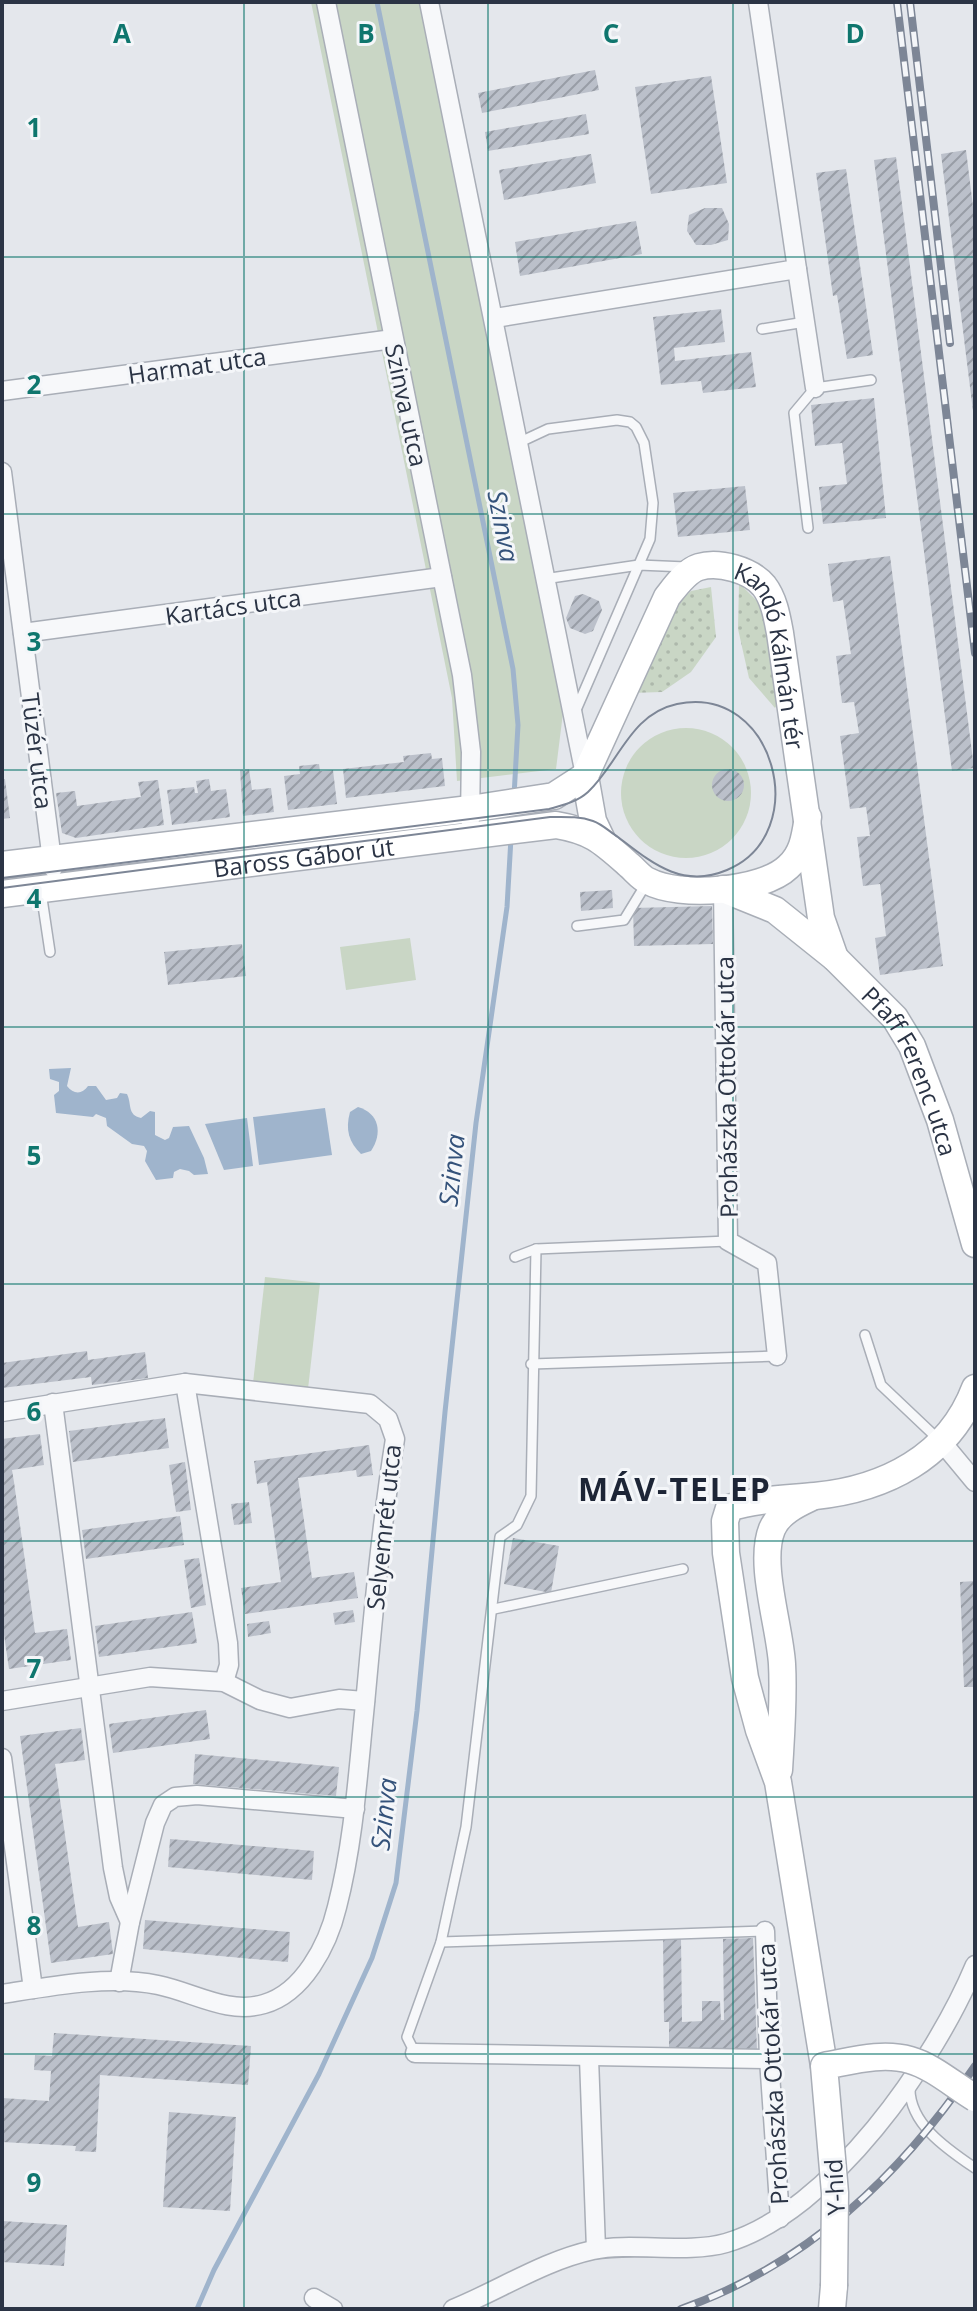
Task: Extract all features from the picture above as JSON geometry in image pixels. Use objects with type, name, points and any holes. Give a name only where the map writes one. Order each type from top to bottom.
[{"type":"street","name":"Szinva utca","points":[[326,2],[467,707],[471,752],[470,835]]},
{"type":"street","points":[[429,2],[495,318],[593,821],[602,840],[648,881],[686,890],[723,889],[773,878],[797,857],[805,841],[808,817]]},
{"type":"street","points":[[758,2],[815,388]]},
{"type":"street","points":[[495,318],[797,269]]},
{"type":"street","name":"Harmat utca","points":[[2,391],[393,339]]},
{"type":"street","name":"Tüzér utca","points":[[2,472],[52,860],[48,888]]},
{"type":"street","name":"Kandó Kálmán tér","points":[[585,776],[667,597],[681,580],[698,567],[723,566],[739,570],[763,584],[771,598],[783,646],[821,918],[835,958]]},
{"type":"street","name":"Kartács utca","points":[[23,633],[442,577]]},
{"type":"street","name":"Baross Gábor út","points":[[2,865],[470,809],[554,796],[585,776]]},
{"type":"street","name":"Baross Gábor út","points":[[2,894],[556,825],[581,829],[602,840]]},
{"type":"street","points":[[723,889],[775,910],[835,958]]},
{"type":"street","name":"Prohászka Ottokár utca","points":[[723,889],[728,1241],[767,1263],[777,1356]]},
{"type":"street","name":"Pfaff Ferenc utca","points":[[835,958],[887,1007],[912,1046],[940,1120],[975,1244]]},
{"type":"street","points":[[185,1383],[228,1643],[229,1665],[224,1682]]},
{"type":"street","name":"Selyemrét utca","points":[[2,1412],[185,1383],[370,1404],[388,1419],[395,1439],[355,1809],[337,1909],[318,1955],[295,1987],[267,2004],[245,2008],[158,1985],[119,1982],[2,1994]]},
{"type":"street","points":[[778,1782],[745,1678],[726,1553],[725,1521],[729,1508],[758,1500],[813,1496],[892,1477],[913,1467],[956,1423],[975,1388]]},
{"type":"street","points":[[53,1403],[113,1868],[119,1897],[130,1922]]},
{"type":"street","points":[[941,1441],[975,1482]]},
{"type":"street","points":[[778,1782],[782,1662],[767,1560],[769,1541],[773,1526],[784,1513],[813,1496]]},
{"type":"street","points":[[2,1701],[150,1677],[224,1682],[260,1700],[290,1708],[339,1699],[365,1701]]},
{"type":"street","points":[[2,1758],[33,1989]]},
{"type":"street","name":"Y-híd","points":[[778,1782],[824,2066],[835,2193],[832,2309]]},
{"type":"street","points":[[119,1982],[130,1922],[155,1823],[163,1805],[175,1797],[197,1795],[355,1809]]},
{"type":"street","name":"Prohászka Ottokár utca","points":[[765,1931],[769,2059],[780,2218]]},
{"type":"street","points":[[453,2309],[493,2293],[548,2263],[596,2249],[725,2243],[780,2218],[817,2191],[869,2135],[913,2076],[956,2006],[975,1965]]},
{"type":"street","points":[[415,2053],[769,2059]]},
{"type":"street","points":[[824,2066],[874,2057],[904,2059],[913,2061],[975,2098]]},
{"type":"street","points":[[589,2058],[596,2249]]},
{"type":"street","points":[[314,2298],[333,2309]]},
{"type":"lane","points":[[762,329],[805,322]]},
{"type":"lane","points":[[808,528],[794,413],[815,388],[871,380]]},
{"type":"lane","points":[[518,443],[558,426],[617,420],[630,422],[636,427],[644,443],[653,503],[650,539],[574,714]]},
{"type":"lane","points":[[544,579],[639,565],[698,567]]},
{"type":"lane","points":[[577,926],[624,920],[648,881]]},
{"type":"lane","points":[[48,888],[50,952]]},
{"type":"lane","points":[[515,1257],[536,1249],[728,1241]]},
{"type":"lane","points":[[415,2053],[407,2037],[441,1942],[466,1827],[494,1609],[500,1537],[517,1525],[531,1496],[531,1364],[536,1249]]},
{"type":"lane","points":[[865,1335],[881,1385],[941,1441]]},
{"type":"lane","points":[[531,1364],[777,1356]]},
{"type":"lane","points":[[494,1609],[683,1569]]},
{"type":"lane","points":[[441,1942],[765,1931]]},
{"type":"lane","points":[[913,2076],[909,2098],[916,2116],[975,2168]]},
{"type":"green space","points":[[311,2],[419,2],[563,713],[556,769],[457,781],[452,698]]},
{"type":"green space","points":[[739,583],[759,603],[768,631],[775,708],[749,678],[738,629]]},
{"type":"green space","points":[[711,587],[716,637],[691,672],[662,692],[631,693],[672,608],[691,591]]},
{"type":"green space","points":[[686,728],[711,733],[732,747],[746,768],[751,793],[746,818],[732,839],[711,853],[686,858],[661,853],[640,839],[626,818],[621,793],[626,768],[640,747],[661,733]]},
{"type":"green space","points":[[410,938],[416,980],[346,990],[340,947]]},
{"type":"green space","points":[[265,1277],[320,1283],[308,1389],[253,1383]]},
{"type":"water","points":[[71,1068],[69,1089],[78,1092],[88,1086],[96,1086],[106,1100],[117,1098],[120,1093],[127,1094],[132,1112],[137,1117],[155,1112],[155,1135],[165,1140],[173,1127],[189,1126],[208,1174],[194,1175],[180,1169],[174,1172],[173,1178],[156,1180],[145,1161],[147,1151],[144,1146],[132,1144],[107,1126],[106,1118],[96,1114],[93,1117],[56,1113],[54,1095],[59,1091],[59,1082],[50,1079],[49,1069]]},
{"type":"water","points":[[358,1107],[371,1114],[378,1131],[371,1151],[361,1154],[348,1130],[350,1112]]},
{"type":"water","points":[[325,1108],[332,1155],[259,1165],[253,1117]]},
{"type":"water","points":[[247,1118],[253,1166],[224,1170],[205,1124]]},
{"type":"building","points":[[595,70],[599,90],[482,113],[478,93]]},
{"type":"building","points":[[711,76],[727,183],[651,194],[635,87]]},
{"type":"building","points":[[586,114],[589,134],[488,151],[485,132]]},
{"type":"building","points":[[966,150],[975,223],[973,411],[941,154]]},
{"type":"building","points":[[591,154],[596,183],[504,200],[499,170]]},
{"type":"building","points":[[896,157],[974,768],[952,771],[874,160]]},
{"type":"building","points":[[846,169],[873,355],[847,359],[837,295],[833,296],[816,173]]},
{"type":"building","points":[[705,208],[722,208],[729,224],[728,240],[696,245],[687,231],[689,215]]},
{"type":"building","points":[[636,221],[642,254],[520,276],[515,242]]},
{"type":"building","points":[[721,309],[725,342],[674,348],[675,361],[751,352],[756,387],[703,393],[701,381],[661,385],[653,317]]},
{"type":"building","points":[[874,398],[886,518],[823,524],[819,487],[847,484],[842,443],[815,446],[811,405]]},
{"type":"building","points":[[745,486],[750,530],[678,537],[673,493]]},
{"type":"building","points":[[890,556],[943,966],[880,975],[875,938],[886,936],[880,884],[863,886],[857,837],[870,836],[866,807],[850,809],[840,736],[859,733],[854,702],[842,703],[836,656],[851,654],[843,600],[833,602],[828,564]]},
{"type":"building","points":[[583,594],[599,601],[602,610],[593,631],[585,634],[570,628],[566,618],[575,596]]},
{"type":"building","points":[[431,753],[432,759],[442,758],[445,786],[346,798],[343,769],[404,762],[403,756]]},
{"type":"building","points":[[319,764],[320,771],[333,770],[337,804],[288,810],[284,776],[300,774],[299,766]]},
{"type":"building","points":[[249,769],[252,790],[271,788],[274,812],[243,816],[240,770]]},
{"type":"building","points":[[728,769],[739,774],[744,785],[739,796],[728,801],[717,796],[712,785],[717,774]]},
{"type":"building","points":[[2,779],[5,779],[10,818],[2,819]]},
{"type":"building","points":[[209,779],[211,791],[226,789],[230,817],[172,825],[167,790],[194,787],[195,793],[198,793],[196,781]]},
{"type":"building","points":[[158,780],[164,825],[76,838],[62,833],[56,793],[75,791],[77,806],[141,797],[138,782]]},
{"type":"building","points":[[612,890],[613,908],[581,911],[580,892]]},
{"type":"building","points":[[712,906],[713,944],[634,946],[633,908]]},
{"type":"building","points":[[242,944],[246,976],[168,985],[164,952]]},
{"type":"building","points":[[87,1351],[88,1360],[145,1352],[148,1378],[92,1385],[91,1377],[2,1388],[2,1363]]},
{"type":"building","points":[[165,1418],[169,1448],[73,1462],[69,1431]]},
{"type":"building","points":[[40,1434],[44,1465],[12,1470],[35,1633],[67,1629],[71,1660],[9,1669],[2,1621],[2,1439]]},
{"type":"building","points":[[369,1445],[373,1475],[357,1477],[356,1470],[298,1478],[312,1578],[354,1572],[358,1598],[245,1614],[241,1588],[281,1582],[267,1482],[257,1484],[254,1461]]},
{"type":"building","points":[[185,1462],[191,1510],[176,1512],[169,1465]]},
{"type":"building","points":[[249,1502],[252,1523],[234,1525],[231,1504]]},
{"type":"building","points":[[180,1516],[184,1545],[86,1559],[82,1530]]},
{"type":"building","points":[[513,1538],[559,1546],[551,1593],[504,1584]]},
{"type":"building","points":[[199,1558],[206,1605],[191,1608],[184,1560]]},
{"type":"building","points":[[975,1581],[975,1687],[964,1687],[960,1582]]},
{"type":"building","points":[[353,1610],[355,1622],[335,1625],[333,1613]]},
{"type":"building","points":[[192,1612],[197,1643],[99,1657],[95,1626]]},
{"type":"building","points":[[269,1621],[271,1633],[248,1637],[247,1624]]},
{"type":"building","points":[[206,1710],[210,1739],[113,1753],[109,1724]]},
{"type":"building","points":[[81,1728],[85,1760],[55,1764],[78,1927],[109,1922],[113,1954],[51,1963],[20,1736]]},
{"type":"building","points":[[195,1754],[339,1767],[336,1796],[193,1784]]},
{"type":"building","points":[[170,1839],[314,1851],[312,1880],[168,1867]]},
{"type":"building","points":[[145,1920],[290,1932],[288,1962],[143,1949]]},
{"type":"building","points":[[663,1938],[681,1938],[682,2022],[702,2021],[702,2001],[720,2001],[721,2020],[724,2020],[723,1939],[753,1938],[757,2051],[669,2053],[669,2022],[664,2022]]},
{"type":"building","points":[[54,2033],[251,2046],[248,2085],[100,2075],[96,2152],[75,2151],[76,2146],[2,2142],[2,2098],[49,2101],[51,2071],[34,2070],[35,2055],[52,2056]]},
{"type":"building","points":[[169,2112],[236,2117],[230,2211],[163,2207]]},
{"type":"building","points":[[2,2221],[67,2225],[64,2266],[2,2262]]},
{"type":"waterway","name":"Szinva","points":[[377,2],[513,669],[518,725],[514,796]]},
{"type":"waterway","name":"Szinva","points":[[197,2309],[214,2270],[319,2074],[372,1958],[396,1883],[417,1711],[476,1123],[507,907],[511,838]]},
{"type":"tram line","points":[[2,878],[549,809],[575,801],[588,792],[636,729],[661,709],[677,704],[711,704],[738,716],[759,738],[771,766],[775,796],[770,826],[754,852],[727,870],[696,877],[682,875],[656,864],[593,821],[550,817],[2,888]]},
{"type":"railway","points":[[897,2],[975,653]]},
{"type":"railway","points":[[910,2],[950,343]]},
{"type":"railway","points":[[681,2309],[770,2268],[848,2212],[915,2144],[975,2066]]},
{"type":"district","name":"MÁV-TELEP","points":[[675,1488]]}]
